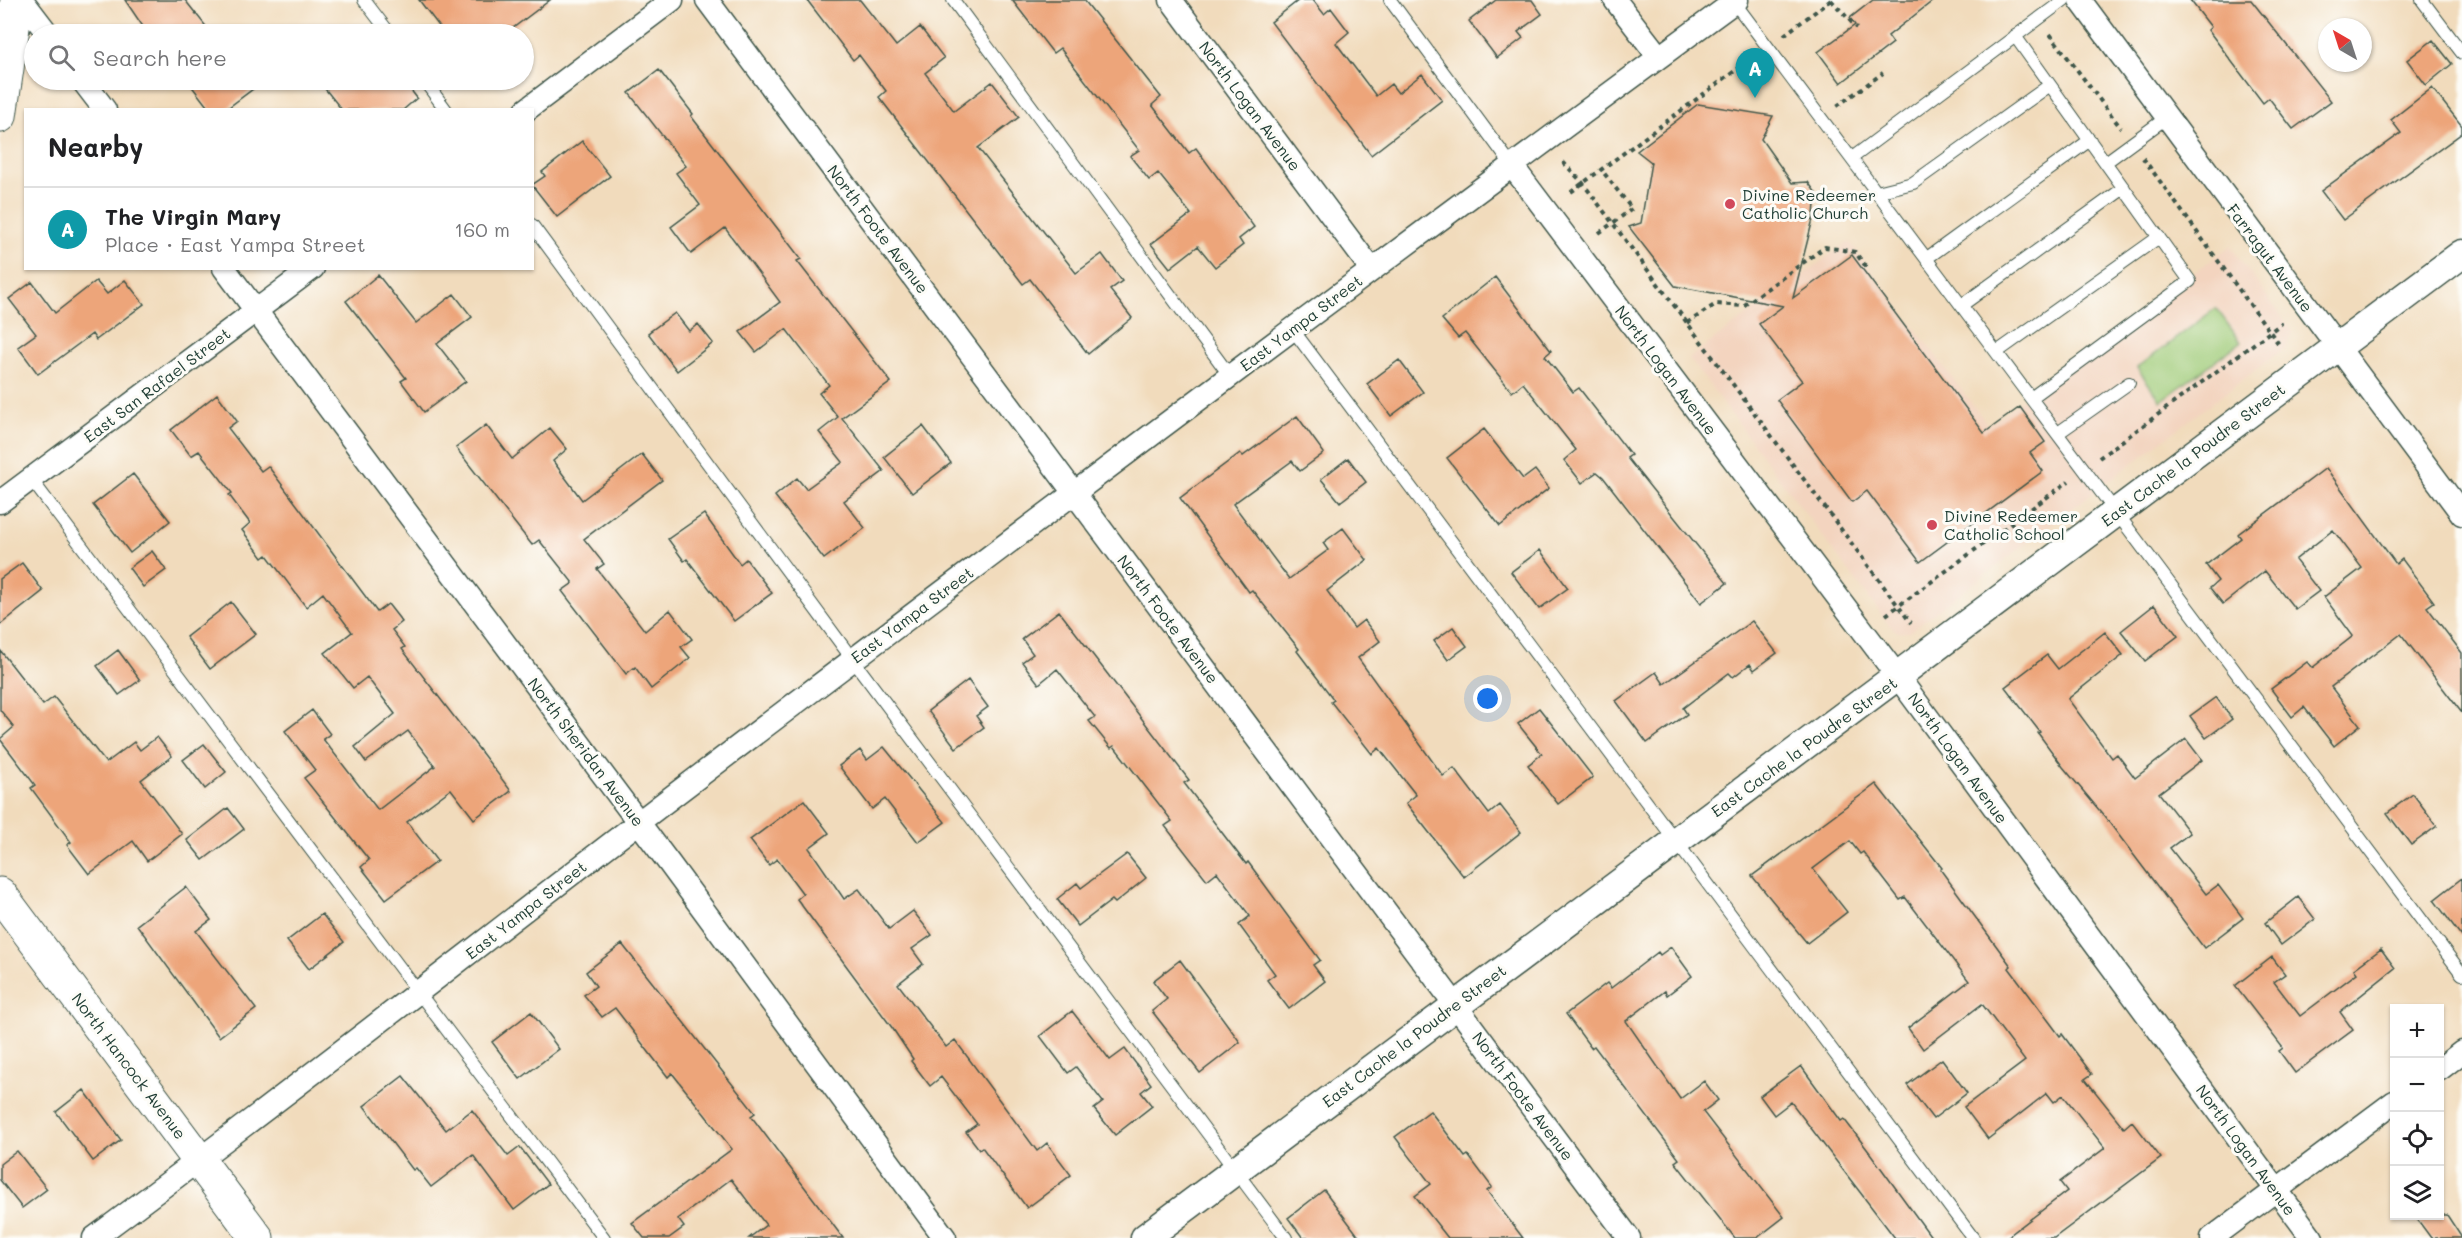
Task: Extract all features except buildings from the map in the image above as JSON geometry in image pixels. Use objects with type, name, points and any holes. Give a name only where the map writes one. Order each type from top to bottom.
[{"type":"main road","points":[[0,116],[17,0]]},
{"type":"main road","name":"North Hancock Avenue","points":[[0,894],[257,1238]]},
{"type":"street","points":[[22,0],[40,24]]},
{"type":"street","points":[[529,108],[672,0]]},
{"type":"street","name":"North Foote Avenue","points":[[707,0],[1629,1238]]},
{"type":"street","name":"North Logan Avenue","points":[[1171,0],[1372,270]]},
{"type":"street","points":[[1615,0],[1659,57]]},
{"type":"street","name":"Farragut Avenue","points":[[2080,0],[2462,514]]},
{"type":"street","name":"East Yampa Street","points":[[94,1238],[420,993],[639,822],[1074,492],[1736,1]]},
{"type":"street","points":[[90,90],[103,108]]},
{"type":"street","name":"North Logan Avenue","points":[[1513,167],[1898,677],[2312,1238]]},
{"type":"street","name":"East Cache la Poudre Street","points":[[1145,1238],[2462,254]]},
{"type":"street","name":"North Sheridan Avenue","points":[[226,270],[639,822],[945,1238]]},
{"type":"street","name":"East San Rafael Street","points":[[0,502],[310,270]]},
{"type":"street","points":[[0,478],[30,479]]},
{"type":"street","points":[[2444,1065],[2462,1052]]},
{"type":"street","points":[[2212,1238],[2390,1105]]},
{"type":"lane","points":[[364,0],[382,24]]},
{"type":"lane","points":[[953,0],[1230,376]]},
{"type":"lane","points":[[1390,0],[1513,167]]},
{"type":"lane","points":[[1852,158],[2064,0]]},
{"type":"lane","points":[[2422,0],[2462,53]]},
{"type":"lane","points":[[1736,1],[2462,974]]},
{"type":"lane","points":[[2015,36],[2190,281],[2031,398]]},
{"type":"lane","points":[[1877,192],[1913,183],[2050,85]]},
{"type":"lane","points":[[431,90],[445,108]]},
{"type":"lane","points":[[2106,162],[2166,118]]},
{"type":"lane","points":[[1927,258],[2090,140]]},
{"type":"lane","points":[[1962,305],[2124,188]]},
{"type":"lane","points":[[534,228],[853,660],[1286,1238]]},
{"type":"lane","points":[[1997,352],[2159,237]]},
{"type":"lane","points":[[1293,330],[1973,1238]]},
{"type":"lane","points":[[2058,433],[2129,383]]},
{"type":"lane","points":[[30,479],[604,1238]]},
{"type":"path","points":[[1570,192],[1831,0],[1857,28]]},
{"type":"path","points":[[2039,19],[2281,347]]},
{"type":"path","points":[[1824,121],[1839,104],[1883,73]]},
{"type":"path","points":[[1563,162],[1582,182],[1911,622]]},
{"type":"path","points":[[1599,233],[1632,210],[1600,168]]},
{"type":"path","points":[[1687,323],[1716,304],[1743,306],[1826,247],[1855,252],[1867,268]]},
{"type":"shaded area","name":"Divine Redeemer Catholic School","points":[[1849,241],[1988,425],[2230,246],[2293,332],[2286,347],[1909,632],[1898,632],[1889,625],[1689,358]]},
{"type":"green space","points":[[2216,308],[2241,342],[2161,401],[2137,368]]},
{"type":"place","name":"The Virgin Mary","points":[[1755,98]]},
{"type":"place","name":"Divine Redeemer Catholic Church","points":[[1730,204]]},
{"type":"place","name":"Divine Redeemer Catholic School","points":[[1932,525]]}]
